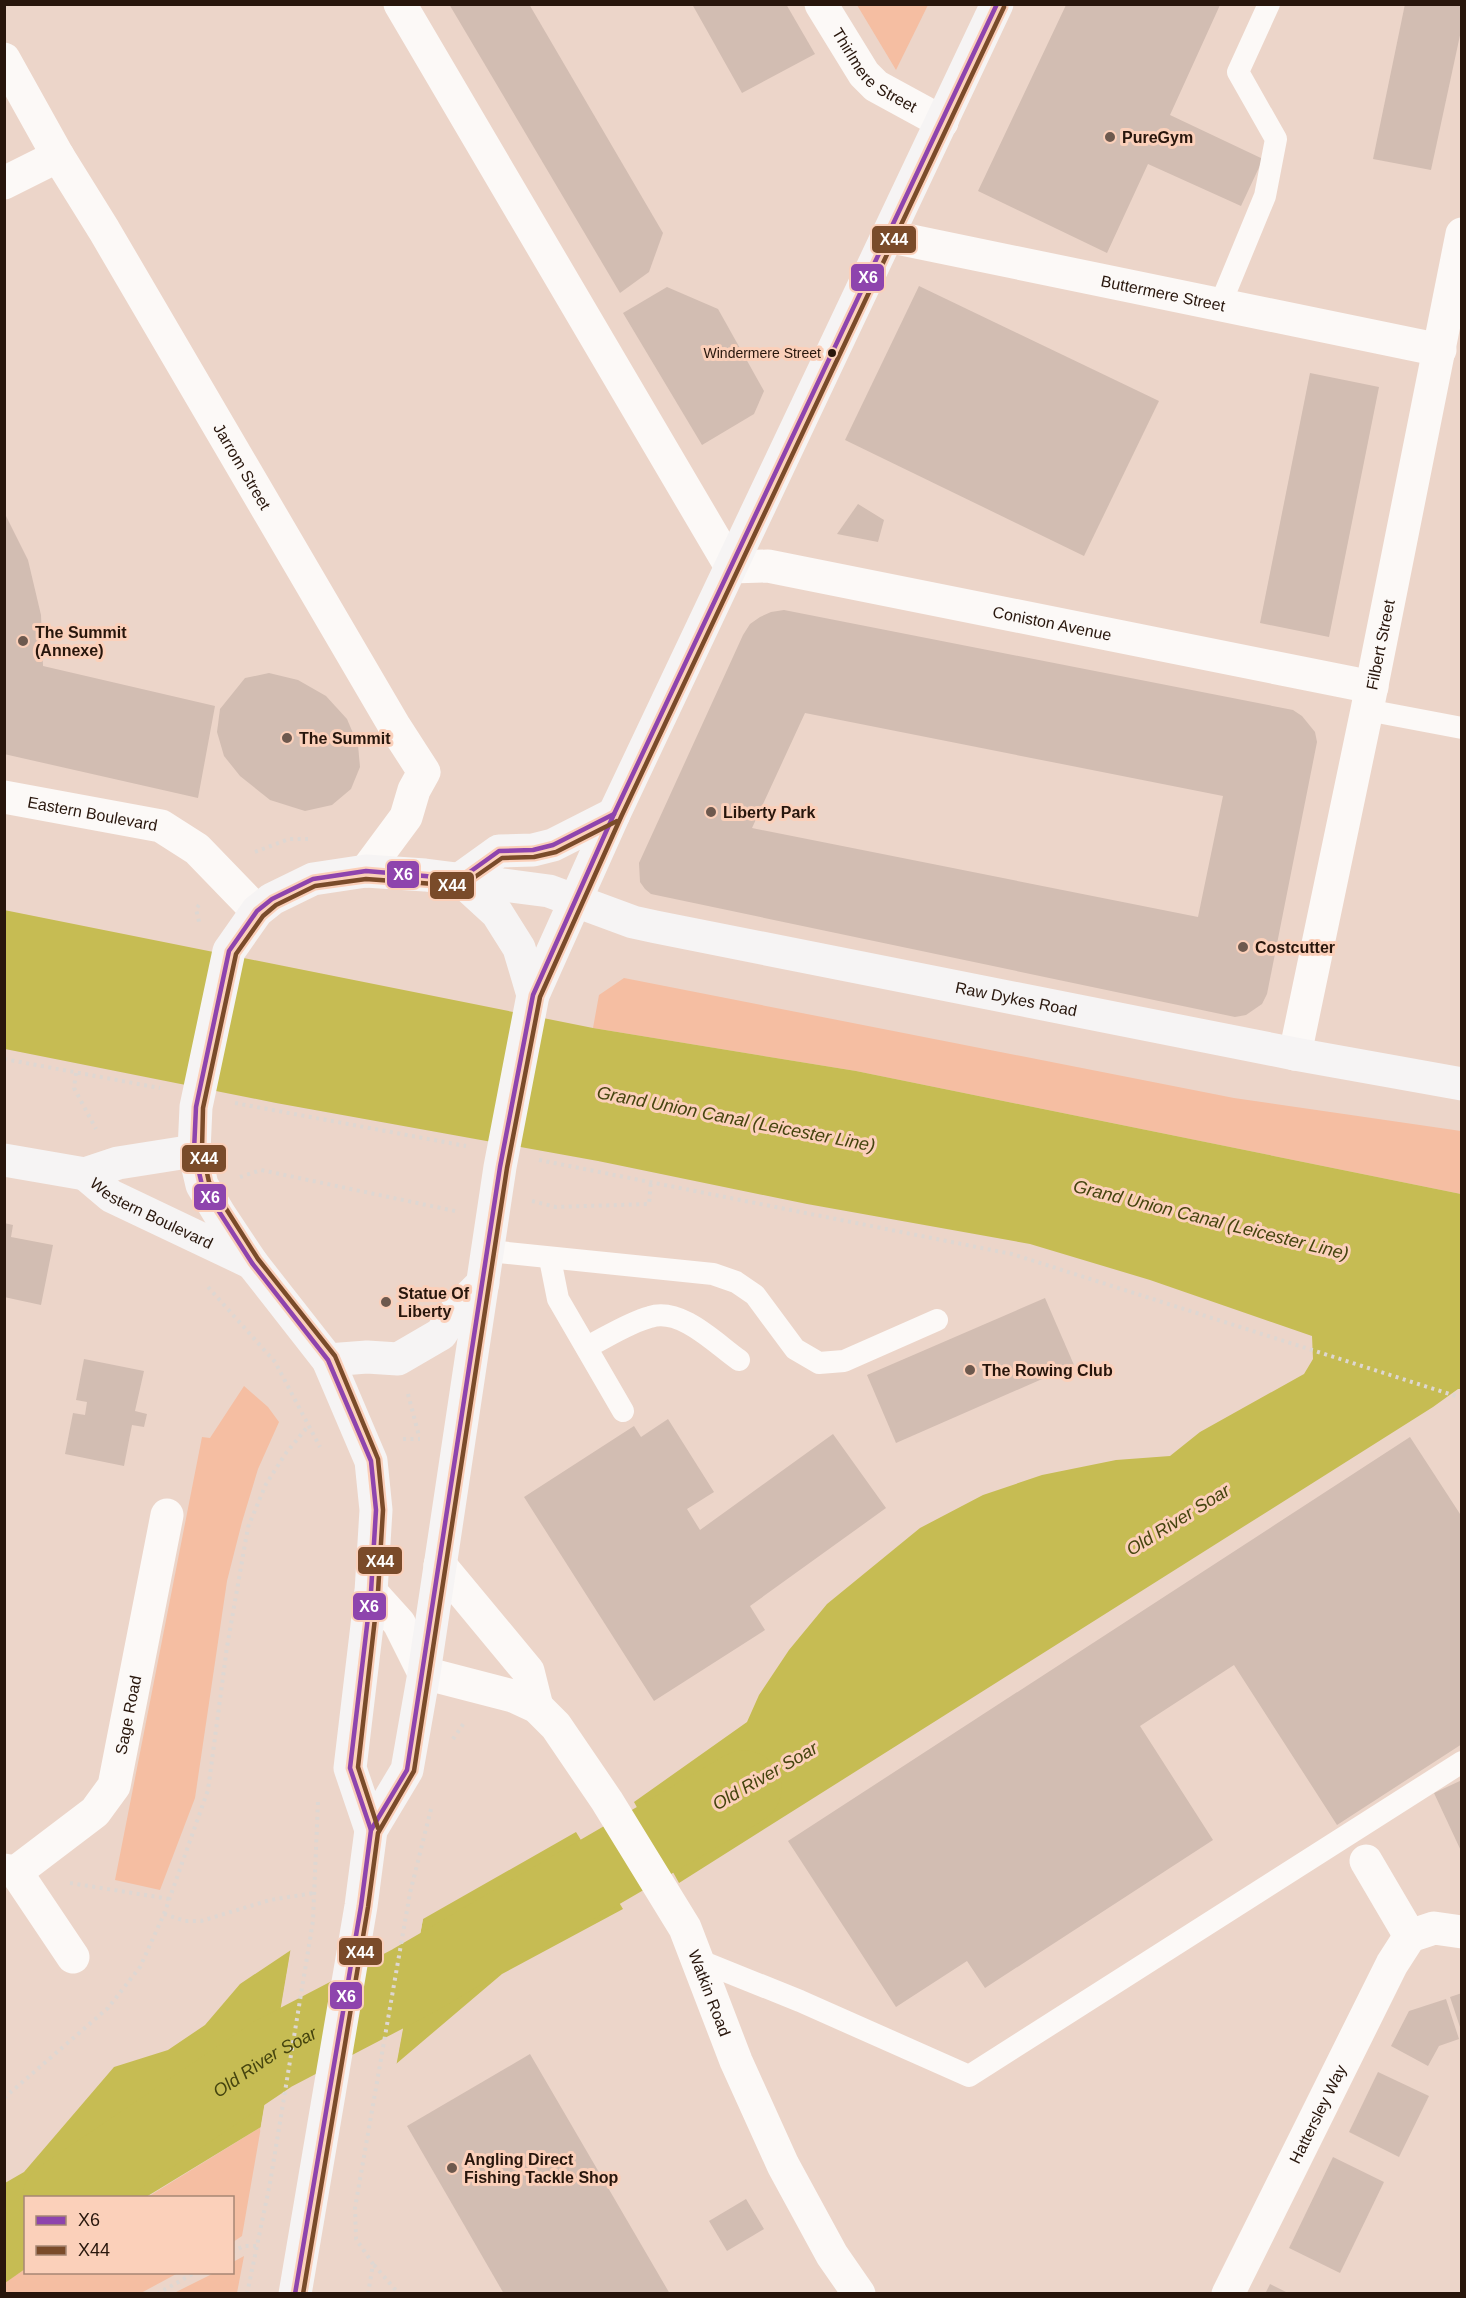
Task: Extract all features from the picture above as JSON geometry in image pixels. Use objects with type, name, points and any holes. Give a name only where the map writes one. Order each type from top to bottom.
[{"type":"street","points":[[400,4],[730,567]]},
{"type":"street","name":"Thirlmere Street","points":[[821,4],[864,74],[876,86],[942,122]]},
{"type":"street","points":[[295,2294],[362,1906],[371,1830],[407,1770],[494,1219],[488,1158],[531,1003],[614,814],[997,4]]},
{"type":"street","name":"Jarrom Street","points":[[4,59],[58,156],[111,240],[395,727],[424,772],[414,790],[406,817],[366,872]]},
{"type":"street","points":[[4,183],[58,156]]},
{"type":"street","name":"Filbert Street","points":[[1295,1054],[1370,698],[1461,234]]},
{"type":"street","name":"Buttermere Street","points":[[886,236],[1440,350]]},
{"type":"street","name":"Coniston Avenue","points":[[730,567],[768,566],[1370,698]]},
{"type":"street","name":"Eastern Boulevard","points":[[4,797],[161,826],[197,849],[257,911]]},
{"type":"street","points":[[531,1003],[519,948],[497,913],[460,879],[499,851],[533,850],[553,845],[614,814]]},
{"type":"street","name":"Raw Dykes Road","points":[[257,911],[272,898],[313,879],[366,872],[460,879],[549,891],[633,922],[656,927],[1295,1054],[1461,1084]]},
{"type":"street","points":[[257,911],[230,951],[183,1099],[202,1185],[252,1263],[328,1360],[371,1461],[376,1510],[371,1592],[350,1768],[371,1830]]},
{"type":"street","name":"Western Boulevard","points":[[4,1160],[86,1174],[118,1163],[194,1151]]},
{"type":"street","name":"Western Boulevard","points":[[86,1174],[111,1196],[252,1263]]},
{"type":"street","points":[[328,1360],[367,1357],[398,1359],[441,1334],[458,1308],[483,1283]]},
{"type":"street","name":"Sage Road","points":[[10,1871],[95,1812],[114,1786],[167,1515]]},
{"type":"street","name":"Watkin Road","points":[[440,1565],[528,1671],[537,1707]]},
{"type":"street","points":[[371,1592],[399,1623],[424,1673]]},
{"type":"street","name":"Watkin Road","points":[[424,1673],[490,1689],[537,1707],[556,1726],[607,1801],[685,1928],[736,2061],[783,2165],[832,2255],[859,2294]]},
{"type":"street","points":[[1366,1861],[1410,1936],[1434,1928],[1461,1932]]},
{"type":"street","points":[[10,1871],[73,1957]]},
{"type":"street","name":"Hattersley Way","points":[[1228,2294],[1392,1964],[1410,1936]]},
{"type":"lane","points":[[1220,305],[1265,196],[1276,139],[1238,72],[1269,4]]},
{"type":"lane","points":[[1370,698],[1461,728]]},
{"type":"lane","points":[[489,1251],[713,1274],[736,1282],[755,1295],[795,1349],[819,1363],[844,1361],[937,1320]]},
{"type":"lane","points":[[550,1259],[558,1299],[623,1411]]},
{"type":"lane","points":[[586,1347],[651,1316],[667,1316],[684,1321],[739,1360]]},
{"type":"lane","points":[[698,1960],[800,2001],[969,2076],[1461,1762]]},
{"type":"path","points":[[200,931],[196,909],[202,896],[236,859],[289,839],[313,838]]},
{"type":"path","points":[[4,1059],[76,1072],[183,1099]]},
{"type":"path","points":[[76,1072],[74,1088],[99,1136]]},
{"type":"path","points":[[229,1101],[488,1158]]},
{"type":"path","points":[[534,1159],[1012,1254],[1310,1347],[1461,1398]]},
{"type":"path","points":[[202,1185],[234,1180],[261,1170],[494,1219]]},
{"type":"path","points":[[556,1208],[649,1204],[651,1181]]},
{"type":"path","points":[[201,1279],[275,1362],[323,1452]]},
{"type":"path","points":[[398,1359],[420,1439]]},
{"type":"path","points":[[4,2098],[108,2008],[140,1967],[170,1899],[208,1790],[227,1647],[248,1527],[266,1484],[286,1453],[309,1425]]},
{"type":"path","points":[[10,1871],[118,1892],[170,1899]]},
{"type":"path","points":[[164,1914],[185,1921],[201,1921],[270,1900],[314,1893]]},
{"type":"path","points":[[399,2294],[373,2264],[356,2239],[354,2208],[410,1893]]},
{"type":"path","points":[[247,2294],[270,2183],[314,1921]]},
{"type":"path","points":[[234,2251],[244,2246],[256,2246]]},
{"type":"path","points":[[368,2294],[373,2264]]},
{"type":"path","points":[[157,2294],[192,2274]]},
{"type":"shaded area","points":[[857,5],[928,5],[896,70]]},
{"type":"shaded area","points":[[624,978],[1234,1098],[1461,1131],[1461,1194],[856,1071],[593,1028],[599,995]]},
{"type":"shaded area","points":[[244,1386],[268,1407],[279,1422],[258,1469],[227,1581],[195,1798],[160,1890],[115,1880],[202,1437],[210,1438]]},
{"type":"shaded area","points":[[261,2127],[242,2236],[234,2241],[234,2196],[149,2196]]},
{"type":"shaded area","points":[[244,2256],[237,2293],[174,2293],[212,2274],[234,2274],[234,2261]]},
{"type":"shaded area","points":[[24,2270],[24,2274],[176,2274],[141,2293],[5,2293],[4,2283]]},
{"type":"water","name":"Grand Union Canal (Leicester Line)","points":[[4,910],[593,1028],[856,1071],[1461,1194],[1461,1389],[679,1883],[634,1802],[747,1722],[759,1695],[789,1650],[827,1604],[920,1528],[983,1495],[1042,1475],[1116,1460],[1170,1456],[1200,1432],[1304,1374],[1313,1359],[1312,1336],[1150,1280],[1030,1244],[807,1204],[598,1161],[276,1103],[5,1049]]},
{"type":"water","points":[[576,1832],[623,1909],[502,1974],[396,2064],[423,1919]]},
{"type":"water","points":[[291,1950],[261,2127],[148,2196],[24,2196],[24,2270],[5,2283],[5,2183],[24,2172],[114,2067],[168,2050],[205,2025],[240,1984]]},
{"type":"pier","points":[[423,1915],[396,2067],[393,2064],[420,1918]]},
{"type":"pier","points":[[291,1947],[294,1951],[264,2128],[260,2131]]},
{"type":"building","points":[[449,4],[529,4],[663,233],[649,272],[620,293]]},
{"type":"building","points":[[692,4],[786,4],[815,54],[742,93]]},
{"type":"building","points":[[1405,4],[1462,4],[1462,26],[1431,170],[1373,159]]},
{"type":"building","name":"PureGym","points":[[1066,5],[1220,5],[1170,115],[1263,159],[1241,206],[1148,164],[1107,253],[978,191]]},
{"type":"building","points":[[919,286],[1159,401],[1084,556],[845,440]]},
{"type":"building","points":[[667,287],[718,309],[764,391],[754,414],[702,445],[623,313]]},
{"type":"building","points":[[1310,373],[1379,387],[1329,637],[1260,623]]},
{"type":"building","points":[[858,504],[884,520],[878,542],[837,534]]},
{"type":"building","name":"The Summit (Annexe)","points":[[4,512],[28,560],[41,615],[43,666],[215,706],[198,798],[4,754]]},
{"type":"building","name":"Liberty Park","points":[[784,610],[1293,710],[1302,716],[1315,732],[1317,742],[1267,994],[1262,1004],[1246,1015],[1235,1017],[651,894],[640,882],[639,863],[743,635],[750,624],[771,612]],"holes":[[[805,713],[1223,796],[1198,917],[752,828]]]},
{"type":"building","name":"The Summit","points":[[269,673],[298,680],[326,696],[347,719],[358,745],[360,767],[351,789],[332,805],[305,811],[270,800],[240,776],[224,756],[217,732],[220,709],[245,678]]},
{"type":"building","points":[[4,1223],[13,1225],[11,1237],[53,1245],[41,1305],[4,1297]]},
{"type":"building","name":"The Rowing Club","points":[[1045,1298],[1074,1365],[896,1443],[867,1375]]},
{"type":"building","points":[[84,1359],[144,1371],[135,1411],[147,1414],[144,1427],[132,1425],[124,1466],[65,1454],[73,1413],[85,1415],[87,1402],[76,1400]]},
{"type":"building","points":[[668,1419],[714,1492],[687,1509],[700,1530],[833,1434],[886,1508],[750,1606],[765,1630],[654,1701],[524,1497],[634,1426],[641,1437]]},
{"type":"building","points":[[1410,1437],[1462,1517],[1462,1744],[1337,1825],[1234,1665],[1140,1726],[1213,1840],[985,1988],[967,1961],[896,2007],[788,1841]]},
{"type":"building","points":[[1462,1780],[1462,1853],[1434,1793]]},
{"type":"building","points":[[1462,1993],[1462,2030],[1461,2030],[1450,1997]]},
{"type":"building","points":[[1446,1999],[1459,2039],[1439,2046],[1428,2066],[1391,2046],[1409,2011]]},
{"type":"building","points":[[530,2054],[670,2294],[504,2294],[407,2126]]},
{"type":"building","points":[[1378,2072],[1429,2096],[1399,2157],[1349,2132]]},
{"type":"building","points":[[1333,2157],[1384,2182],[1340,2273],[1289,2248]]},
{"type":"building","points":[[746,2199],[764,2229],[727,2251],[709,2221]]},
{"type":"building","points":[[1270,2284],[1290,2294],[1265,2294]]},
{"type":"waterway","name":"Old River Soar","points":[[63,2196],[273,2054],[411,1982],[744,1788]]},
{"type":"transit line","name":"X6","points":[[295,2294],[361,1906],[371,1830],[407,1770],[500,1167],[533,995],[614,814],[997,4]]},
{"type":"transit line","name":"X44","points":[[303,2294],[368,1907],[378,1833],[414,1771],[507,1168],[540,997],[621,817],[1004,7]]},
{"type":"transit line","name":"X6","points":[[371,1830],[350,1768],[371,1592],[376,1510],[371,1461],[328,1360],[252,1263],[202,1185],[194,1151],[196,1107],[229,951],[257,911],[272,899],[313,879],[366,871],[460,879],[499,851],[533,850],[553,845],[614,814]]},
{"type":"transit line","name":"X44","points":[[378,1828],[358,1767],[378,1592],[383,1510],[378,1459],[335,1356],[258,1259],[209,1182],[202,1150],[203,1108],[236,954],[263,916],[276,905],[315,886],[366,879],[462,886],[502,858],[534,857],[556,852],[617,821]]},
{"type":"place","name":"PureGym","points":[[1110,137]]},
{"type":"place","name":"Windermere Street","points":[[832,353]]},
{"type":"place","name":"The Summit (Annexe)","points":[[23,641]]},
{"type":"place","name":"The Summit","points":[[287,738]]},
{"type":"place","name":"Liberty Park","points":[[711,812]]},
{"type":"place","name":"Costcutter","points":[[1243,947]]},
{"type":"place","name":"Statue Of Liberty","points":[[386,1302]]},
{"type":"place","name":"The Rowing Club","points":[[970,1370]]},
{"type":"place","name":"Angling Direct Fishing Tackle Shop","points":[[452,2168]]}]
